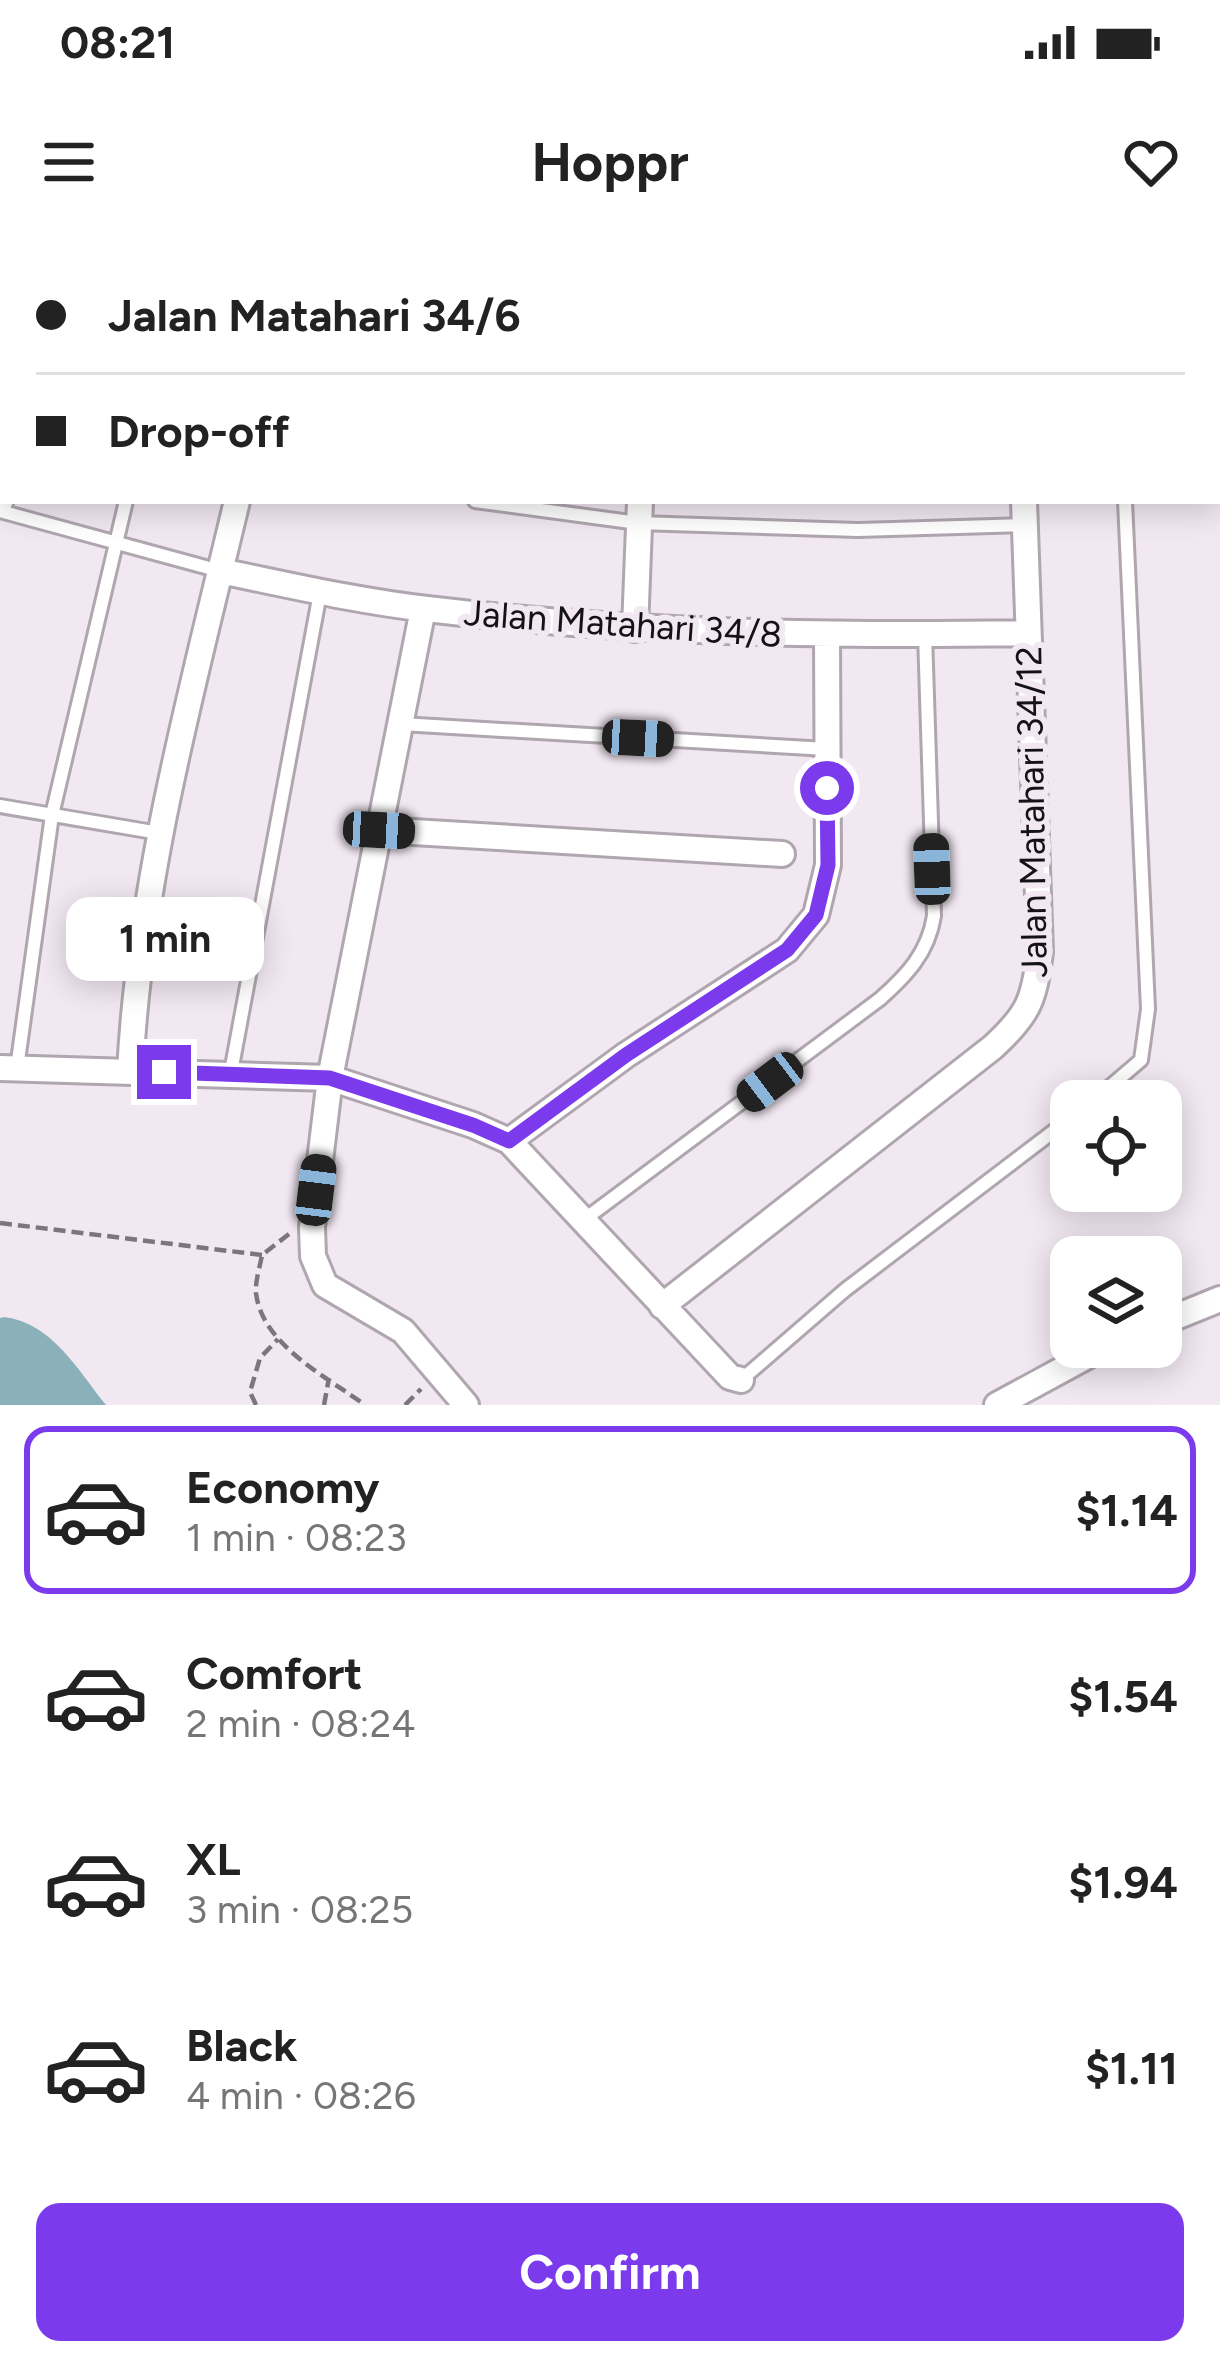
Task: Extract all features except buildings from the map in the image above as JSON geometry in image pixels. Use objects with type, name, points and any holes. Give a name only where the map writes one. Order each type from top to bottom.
[{"type":"street","points":[[130,1072],[135,978],[159,833],[236,504]]},
{"type":"street","points":[[635,629],[639,512]]},
{"type":"street","name":"Jalan Matahari 34/12","points":[[662,1306],[1022,1021],[1035,994],[1040,952],[1025,513]]},
{"type":"street","name":"Jalan Matahari 34/8","points":[[220,571],[423,609],[635,629],[827,636],[1028,633]]},
{"type":"street","points":[[423,609],[330,1078],[312,1227],[313,1256],[325,1285],[403,1331],[466,1405]]},
{"type":"street","points":[[509,1141],[626,1055],[787,950],[816,915],[828,865],[827,636]]},
{"type":"street","points":[[379,830],[782,854]]},
{"type":"street","points":[[8,1068],[330,1078],[473,1125],[509,1141],[730,1377],[741,1380]]},
{"type":"street","points":[[1182,1314],[1220,1299]]},
{"type":"street","points":[[998,1405],[1066,1368]]},
{"type":"lane","points":[[8,1068],[52,815],[126,504]]},
{"type":"lane","points":[[520,504],[858,530],[1025,513]]},
{"type":"lane","points":[[1118,1080],[1141,1060],[1148,1009],[1125,504]]},
{"type":"lane","points":[[0,507],[220,571]]},
{"type":"lane","points":[[231,1072],[320,592]]},
{"type":"lane","points":[[585,1219],[880,999],[916,962],[930,939],[934,916],[925,634]]},
{"type":"lane","points":[[400,724],[827,749]]},
{"type":"lane","points":[[0,806],[159,833]]},
{"type":"lane","points":[[741,1380],[845,1289],[1050,1134]]},
{"type":"path","points":[[0,1223],[262,1255]]},
{"type":"path","points":[[312,1227],[282,1236],[262,1255],[255,1289],[262,1316],[278,1339],[365,1405]]},
{"type":"path","points":[[256,1405],[250,1392],[260,1358],[278,1339]]},
{"type":"path","points":[[324,1405],[329,1378]]},
{"type":"water","points":[[0,1318],[50,1338],[106,1405],[0,1405]]},
{"type":"route","points":[[164,1072],[330,1078],[509,1141],[626,1055],[787,950],[816,915],[828,865],[827,788]]}]
